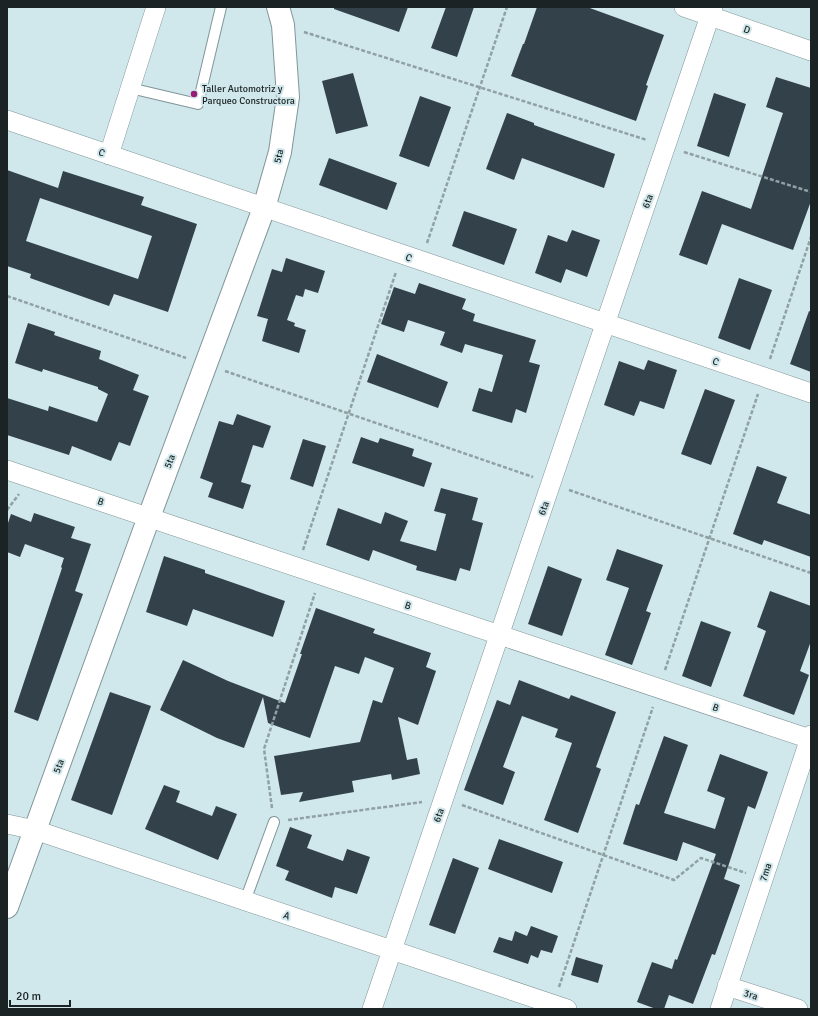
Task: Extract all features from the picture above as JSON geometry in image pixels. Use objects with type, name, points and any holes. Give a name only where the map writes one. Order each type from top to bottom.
[{"type":"street","points":[[109,155],[156,7]]},
{"type":"street","name":"D","points":[[684,7],[711,11],[811,51]]},
{"type":"street","name":"6ta","points":[[372,1009],[711,11]]},
{"type":"street","name":"5ta","points":[[7,907],[148,517],[264,208],[280,152],[288,97],[280,16]]},
{"type":"street","name":"C","points":[[7,120],[811,394]]},
{"type":"street","name":"B","points":[[7,470],[298,567],[320,576],[810,737]]},
{"type":"street","name":"7ma","points":[[720,1009],[810,737]]},
{"type":"street","name":"A","points":[[7,824],[35,830],[560,1007]]},
{"type":"street","name":"3ra","points":[[728,986],[798,1009]]},
{"type":"lane","points":[[130,88],[198,104],[221,7]]},
{"type":"lane","points":[[245,901],[274,822]]},
{"type":"path","points":[[421,261],[507,7]]},
{"type":"path","points":[[280,16],[480,87],[811,192]]},
{"type":"path","points":[[560,1007],[604,855],[811,237]]},
{"type":"path","points":[[298,567],[401,254]]},
{"type":"path","points":[[7,296],[811,573]]},
{"type":"path","points":[[320,576],[264,749],[274,822],[444,799],[674,880],[701,858],[763,879]]},
{"type":"building","points":[[334,7],[408,7],[399,32],[334,9]]},
{"type":"building","points":[[446,7],[474,7],[457,57],[431,48]]},
{"type":"building","points":[[537,7],[587,7],[664,35],[646,85],[648,86],[636,121],[511,76]]},
{"type":"building","points":[[353,73],[368,126],[336,134],[322,81]]},
{"type":"building","points":[[776,77],[811,88],[811,201],[793,250],[722,224],[707,265],[679,255],[702,191],[751,209],[783,113],[766,107]]},
{"type":"building","points":[[714,93],[746,104],[729,157],[697,146]]},
{"type":"building","points":[[420,96],[451,107],[429,167],[399,156]]},
{"type":"building","points":[[507,113],[534,123],[534,125],[615,154],[604,188],[522,158],[514,180],[486,169]]},
{"type":"building","points":[[329,158],[397,183],[387,210],[319,185]]},
{"type":"building","points":[[7,170],[58,188],[63,171],[144,197],[141,205],[197,224],[168,312],[114,294],[109,306],[30,278],[31,274],[7,266]],"holes":[[[40,198],[152,236],[138,279],[26,241]]]},
{"type":"building","points":[[464,211],[517,229],[504,265],[452,246]]},
{"type":"building","points":[[572,230],[600,240],[587,277],[566,269],[561,283],[535,273],[548,235],[567,242]]},
{"type":"building","points":[[286,258],[325,271],[318,293],[305,289],[303,297],[296,295],[287,320],[295,323],[294,326],[306,330],[299,353],[262,341],[268,319],[257,316],[272,269],[282,272]]},
{"type":"building","points":[[739,278],[772,290],[750,350],[718,338]]},
{"type":"building","points":[[419,283],[466,299],[462,309],[475,314],[473,321],[536,340],[529,362],[540,365],[526,413],[516,409],[512,423],[472,411],[479,388],[492,392],[503,355],[465,344],[462,353],[440,345],[445,332],[408,320],[404,332],[381,324],[394,287],[415,294]]},
{"type":"building","points":[[809,311],[811,312],[811,372],[790,364]]},
{"type":"building","points":[[28,323],[55,332],[54,335],[101,351],[99,359],[139,375],[133,390],[149,396],[130,446],[119,442],[111,461],[72,446],[69,455],[7,435],[7,398],[48,411],[49,406],[97,422],[108,394],[98,389],[98,387],[43,369],[42,372],[15,363]]},
{"type":"building","points":[[377,354],[448,382],[438,408],[367,382]]},
{"type":"building","points":[[648,360],[677,370],[664,409],[640,401],[634,416],[604,405],[619,361],[644,370]]},
{"type":"building","points":[[705,389],[735,400],[711,465],[681,454]]},
{"type":"building","points":[[237,414],[271,426],[263,448],[253,445],[241,482],[251,485],[243,509],[208,497],[213,483],[200,478],[219,421],[233,425]]},
{"type":"building","points":[[361,437],[378,443],[380,438],[414,449],[412,456],[432,463],[424,487],[352,463]]},
{"type":"building","points":[[303,439],[326,446],[313,487],[290,479]]},
{"type":"building","points":[[757,466],[787,477],[777,503],[811,515],[811,557],[764,540],[762,545],[733,534]]},
{"type":"building","points":[[441,488],[478,498],[472,520],[483,523],[470,571],[460,568],[456,581],[416,570],[417,566],[373,550],[369,561],[326,545],[338,508],[381,524],[385,512],[408,521],[400,541],[436,551],[446,514],[434,511]]},
{"type":"building","points":[[34,513],[75,527],[71,538],[91,544],[75,591],[83,594],[38,721],[14,712],[64,558],[25,544],[20,557],[7,552],[7,526],[11,514],[31,522]]},
{"type":"building","points":[[617,549],[663,565],[646,611],[651,613],[632,665],[605,655],[629,588],[606,580]]},
{"type":"building","points":[[164,556],[205,570],[205,573],[285,601],[273,637],[193,609],[187,626],[146,612]]},
{"type":"building","points":[[548,566],[582,579],[562,636],[528,624]]},
{"type":"building","points":[[770,591],[811,606],[811,641],[800,671],[809,675],[794,715],[743,696],[766,631],[757,627]]},
{"type":"building","points":[[316,608],[375,629],[373,633],[431,653],[426,667],[436,671],[418,725],[398,717],[407,760],[417,758],[420,774],[392,780],[391,774],[352,781],[354,792],[299,802],[303,792],[281,795],[274,756],[360,742],[373,700],[382,703],[394,668],[365,657],[359,674],[335,666],[310,738],[268,723],[263,697],[244,748],[217,738],[160,710],[183,660],[228,681],[285,703]]},
{"type":"building","points":[[701,621],[731,632],[711,687],[682,676]]},
{"type":"building","points":[[519,680],[569,699],[571,695],[616,712],[596,767],[601,769],[578,833],[544,820],[572,743],[555,737],[558,729],[522,716],[503,767],[515,772],[503,805],[464,790],[497,700],[510,705]]},
{"type":"building","points":[[110,692],[151,706],[112,815],[71,800]]},
{"type":"building","points":[[664,736],[688,745],[664,813],[715,829],[725,798],[707,791],[720,754],[768,772],[755,809],[748,806],[724,879],[740,885],[715,955],[712,954],[693,1004],[669,995],[664,1009],[656,1009],[637,1002],[652,962],[672,969],[675,959],[677,960],[716,854],[683,842],[677,861],[623,844],[636,804],[639,805]]},
{"type":"building","points":[[164,785],[180,791],[176,802],[212,816],[216,806],[237,814],[218,860],[145,829]]},
{"type":"building","points":[[290,827],[312,835],[307,848],[343,861],[347,849],[370,857],[357,894],[335,887],[332,898],[285,880],[289,871],[276,866]]},
{"type":"building","points":[[499,839],[563,862],[552,893],[488,869]]},
{"type":"building","points":[[453,858],[479,868],[455,934],[429,925]]},
{"type":"building","points":[[531,926],[558,936],[552,953],[541,950],[538,958],[531,955],[528,964],[493,952],[499,937],[512,941],[515,931],[527,936]]},
{"type":"building","points":[[576,957],[603,965],[598,983],[571,975]]},
{"type":"place","name":"Taller Automotriz y Parqueo Constructora","points":[[194,94]]}]
